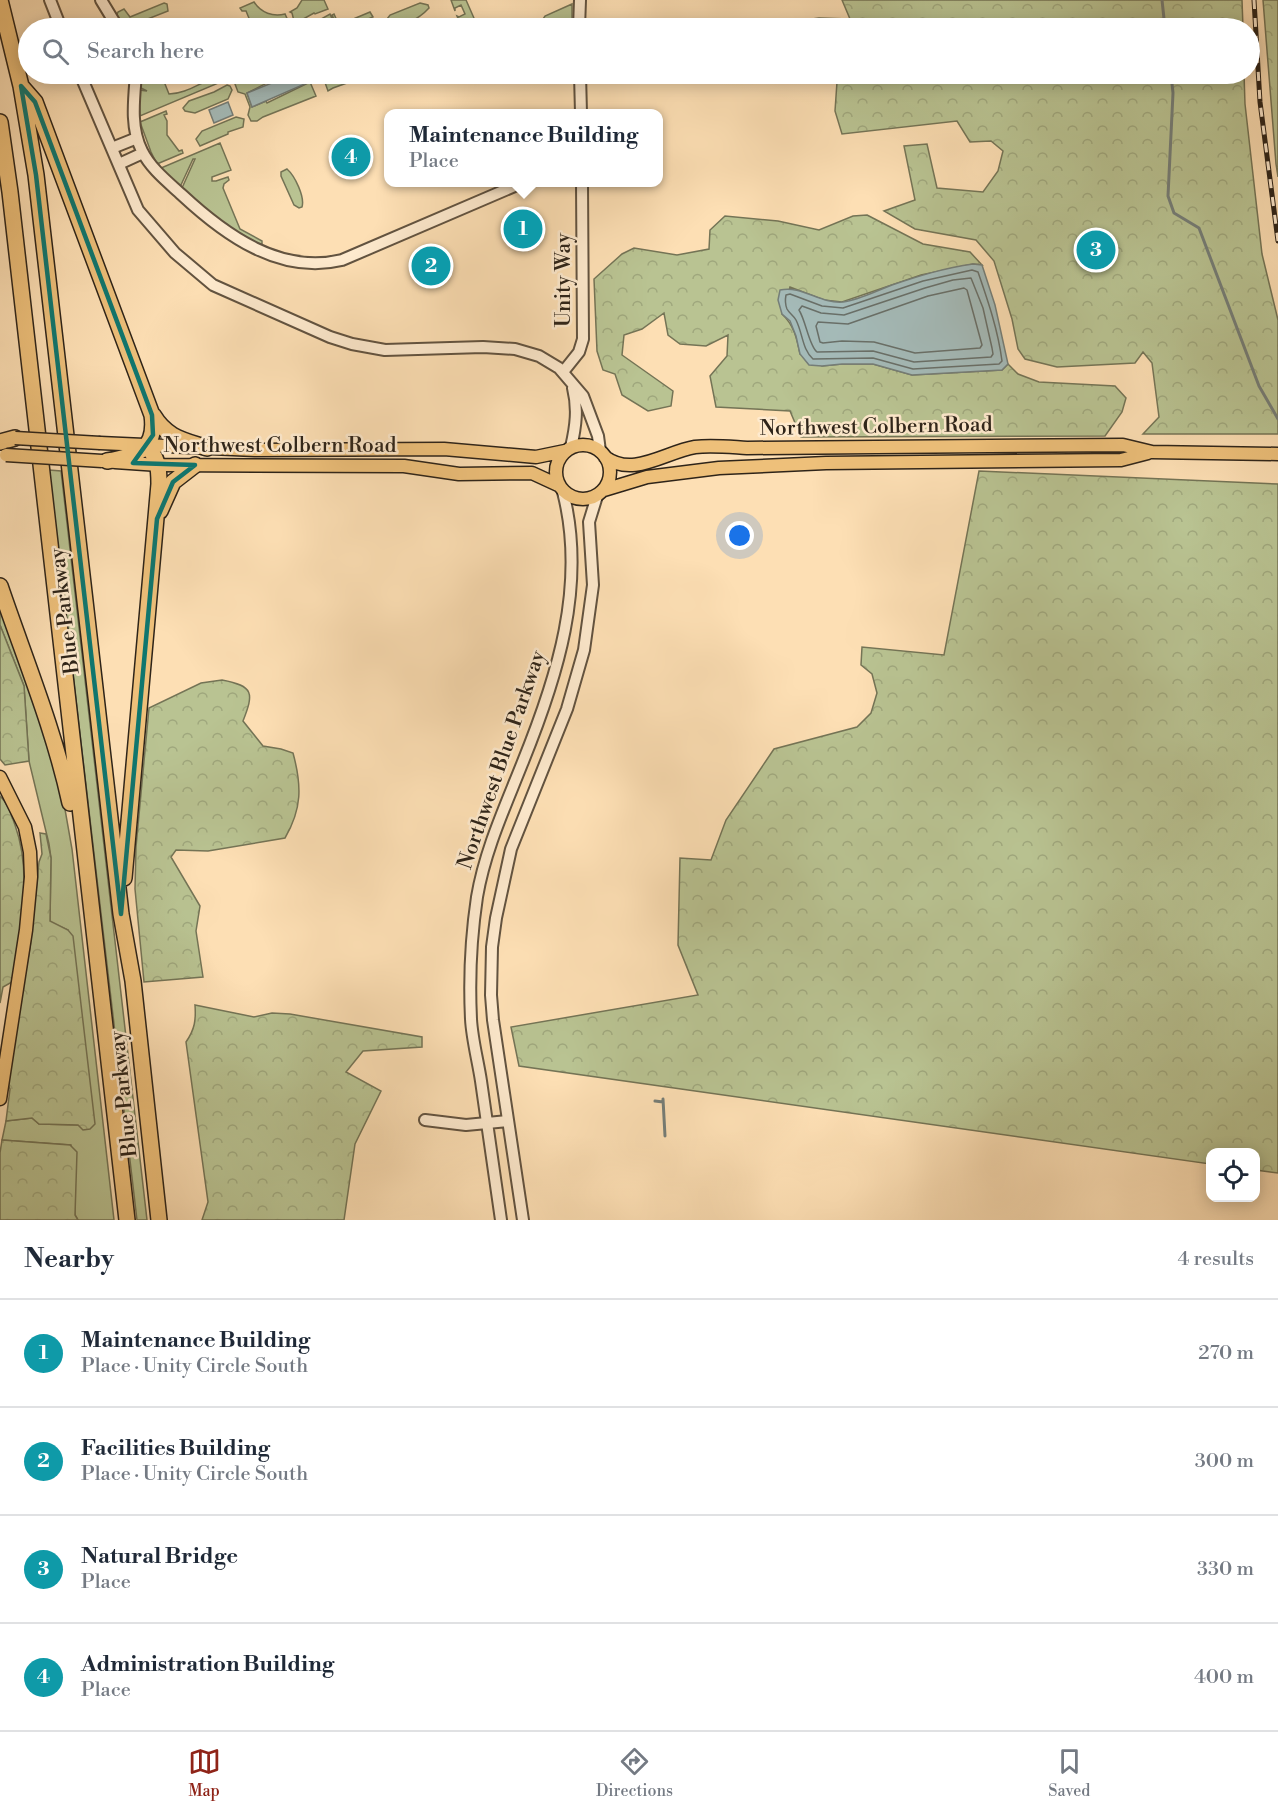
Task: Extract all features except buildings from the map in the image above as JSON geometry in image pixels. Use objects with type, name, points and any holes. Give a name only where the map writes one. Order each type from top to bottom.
[{"type":"highway","name":"Blue Parkway","points":[[0,0],[18,74]]},
{"type":"highway","name":"Blue Parkway","points":[[21,86],[37,187],[122,914],[133,981],[159,1220]]},
{"type":"highway","points":[[21,86],[35,102],[152,415],[153,435],[138,454],[128,458],[104,461]]},
{"type":"highway","name":"Blue Parkway","points":[[0,122],[127,1220]]},
{"type":"highway","points":[[152,415],[163,429],[174,437],[207,448]]},
{"type":"highway","points":[[122,914],[157,519],[159,465],[153,453],[146,446]]},
{"type":"highway","points":[[157,519],[173,482],[195,465]]},
{"type":"highway","points":[[0,586],[64,775],[88,886]]},
{"type":"main road","name":"Northwest Colbern Road","points":[[4,445],[100,443],[333,451],[444,449],[536,457],[568,449]]},
{"type":"main road","name":"Northwest Colbern Road","points":[[4,445],[104,461],[159,465],[404,466],[459,474],[495,475],[521,472],[543,477],[561,488]]},
{"type":"main road","points":[[583,445],[603,454],[610,474],[600,493],[580,500],[561,488],[555,475],[556,466],[559,458],[568,449],[583,445]]},
{"type":"main road","name":"Northwest Colbern Road","points":[[603,454],[614,464],[627,466],[649,462],[671,452],[711,446],[747,448],[1123,445],[1152,452],[1278,454]]},
{"type":"main road","name":"Northwest Colbern Road","points":[[600,493],[647,477],[719,468],[826,463],[1121,460],[1152,452]]},
{"type":"main road","points":[[0,777],[25,827],[30,852],[31,877],[26,930],[0,1099]]},
{"type":"street","points":[[50,0],[57,18]]},
{"type":"street","points":[[101,0],[112,18]]},
{"type":"street","points":[[579,18],[580,0]]},
{"type":"street","points":[[84,84],[138,210],[175,253],[213,285],[330,337],[386,350],[483,347],[515,349],[540,356],[563,372],[582,396],[603,454]]},
{"type":"street","points":[[135,84],[134,120],[137,138],[143,153],[160,175],[217,226],[242,242],[268,254],[296,262],[342,260],[515,187]]},
{"type":"street","points":[[580,84],[581,109]]},
{"type":"street","points":[[112,148],[137,138]]},
{"type":"street","points":[[119,164],[143,153]]},
{"type":"street","name":"Unity Way","points":[[563,372],[579,352],[583,339],[582,187]]},
{"type":"street","points":[[568,449],[576,422],[576,402],[572,382]]},
{"type":"street","name":"Northwest Blue Parkway","points":[[501,1220],[471,1022],[471,960],[478,895],[485,862],[550,692],[562,645],[572,570],[570,519],[561,488]]},
{"type":"street","name":"Northwest Blue Parkway","points":[[523,1220],[491,995],[492,947],[511,849],[567,709],[584,650],[593,585],[589,522],[600,493]]},
{"type":"street","points":[[425,1120],[466,1125],[508,1121]]},
{"type":"highlighted area","points":[[21,86],[35,102],[152,415],[153,435],[133,463],[195,465],[173,482],[157,519],[121,914],[36,175]]},
{"type":"green space","points":[[302,0],[324,0],[328,9],[305,18],[293,18],[290,12],[297,8]]},
{"type":"green space","points":[[451,0],[466,0],[474,18],[458,18],[457,16],[465,14],[461,5],[455,8],[455,11]]},
{"type":"green space","points":[[842,0],[1242,0],[1243,18],[850,18]]},
{"type":"green space","points":[[1263,0],[1278,0],[1278,177],[1276,164]]},
{"type":"green space","points":[[254,2],[268,13],[285,14],[287,18],[249,18],[246,11],[240,8]]},
{"type":"green space","points":[[164,3],[167,4],[168,11],[150,18],[116,17],[118,12],[124,9],[130,17]]},
{"type":"green space","points":[[420,3],[428,5],[429,8],[416,18],[388,18]]},
{"type":"green space","points":[[572,4],[572,18],[544,18]]},
{"type":"green space","points":[[370,12],[373,17],[371,18],[356,18]]},
{"type":"green space","points":[[139,84],[165,84],[169,94],[200,84],[216,84],[140,116],[139,90],[147,91],[139,87]]},
{"type":"green space","points":[[235,84],[265,84],[247,93],[252,107],[266,101],[267,103],[306,84],[311,84],[316,96],[257,121],[251,121],[248,115],[250,107],[245,94],[238,92]]},
{"type":"green space","points":[[326,84],[344,84],[333,88],[328,91]]},
{"type":"green space","points":[[837,84],[1244,84],[1262,254],[1278,320],[1278,434],[1143,434],[1159,417],[1152,363],[1143,352],[1135,363],[1057,367],[1025,359],[1018,349],[1012,319],[994,261],[976,240],[915,229],[884,211],[915,200],[904,146],[927,144],[937,188],[983,192],[998,171],[1003,151],[991,141],[970,142],[957,121],[842,134],[835,111]]},
{"type":"green space","points":[[227,85],[232,90],[228,99],[195,113],[185,111],[183,108],[189,101]]},
{"type":"green space","points":[[166,111],[167,114],[164,115],[167,121],[167,135],[183,153],[157,164],[140,122]]},
{"type":"green space","points":[[236,117],[244,119],[243,127],[200,146],[196,139],[202,131]]},
{"type":"green space","points":[[220,143],[231,170],[212,177],[212,181],[228,177],[229,180],[223,188],[240,229],[262,241],[262,244],[259,245],[231,230],[182,188],[195,159],[180,187],[161,168]]},
{"type":"green space","points":[[287,169],[299,187],[302,207],[294,205],[281,176],[281,172]]},
{"type":"green space","points":[[867,215],[923,244],[970,252],[982,265],[973,264],[921,275],[842,302],[824,300],[790,287],[782,314],[792,328],[800,354],[822,366],[873,364],[912,375],[1002,370],[1008,364],[1018,374],[1039,382],[1115,386],[1126,398],[1122,412],[1105,436],[801,437],[790,411],[716,407],[710,376],[727,356],[728,335],[706,346],[680,344],[668,335],[664,313],[642,329],[624,335],[622,355],[673,391],[671,406],[648,411],[622,395],[615,374],[603,370],[597,351],[594,279],[622,254],[634,248],[677,255],[709,249],[710,230],[725,216],[778,221],[819,230],[853,216]]},
{"type":"green space","points":[[49,470],[61,471],[147,1220],[137,1220]]},
{"type":"green space","points":[[979,471],[1278,484],[1278,1173],[1260,1171],[1260,1148],[1206,1148],[1206,1163],[519,1066],[511,1027],[698,995],[678,945],[680,858],[711,860],[726,820],[774,749],[857,727],[871,713],[877,693],[872,674],[861,665],[862,647],[944,655]]},
{"type":"green space","points":[[0,603],[63,798],[72,849],[114,1220],[78,1220],[75,1215],[71,1145],[2,1140],[6,1121],[32,1118],[39,1124],[78,1125],[68,930],[50,922],[51,858],[49,844],[29,761],[24,686],[0,625]]},
{"type":"green space","points":[[0,625],[24,686],[29,761],[5,765],[0,759]]},
{"type":"green space","points":[[222,680],[240,685],[249,692],[249,704],[243,721],[263,746],[293,753],[299,787],[295,817],[285,838],[208,851],[176,850],[171,857],[200,906],[196,931],[203,977],[144,982],[135,889],[136,847],[149,708],[201,683]]},
{"type":"green space","points":[[0,796],[6,803],[15,825],[23,863],[24,883],[21,923],[12,982],[3,987],[0,1003]]},
{"type":"green space","points":[[40,833],[46,834],[51,858],[50,921],[68,930],[73,936],[95,1124],[90,1129],[83,1130],[78,1125],[39,1124],[32,1118],[6,1121],[10,1089],[6,1080],[30,948],[39,862],[42,854]]},
{"type":"green space","points":[[195,1005],[254,1017],[272,1013],[290,1014],[422,1037],[422,1047],[363,1051],[346,1072],[381,1091],[355,1144],[344,1220],[202,1220],[208,1202],[186,1042],[194,1024]]},
{"type":"green space","points":[[2,1140],[70,1145],[77,1152],[75,1215],[78,1220],[0,1220]]},
{"type":"water","points":[[269,84],[305,84],[252,107],[247,93]]},
{"type":"water","points":[[228,102],[233,115],[214,123],[209,110]]},
{"type":"water","points":[[973,264],[982,265],[995,305],[1008,364],[1002,370],[912,375],[873,364],[809,365],[800,354],[790,321],[782,314],[778,300],[780,290],[788,289],[835,302],[849,301],[922,275]]},
{"type":"waterway","points":[[1162,0],[1164,18]]},
{"type":"waterway","points":[[1172,84],[1168,196],[1174,213],[1199,228],[1259,386],[1278,419]]},
{"type":"waterway","points":[[663,1099],[665,1136]]},
{"type":"waterway","points":[[655,1101],[663,1102]]},
{"type":"railway","points":[[1254,0],[1255,18]]},
{"type":"railway","points":[[1259,84],[1278,241]]},
{"type":"place","name":"Administration Building","points":[[351,157]]},
{"type":"place","name":"Maintenance Building","points":[[523,229]]},
{"type":"place","name":"Natural Bridge","points":[[1096,250]]},
{"type":"place","name":"Facilities Building","points":[[431,266]]}]
